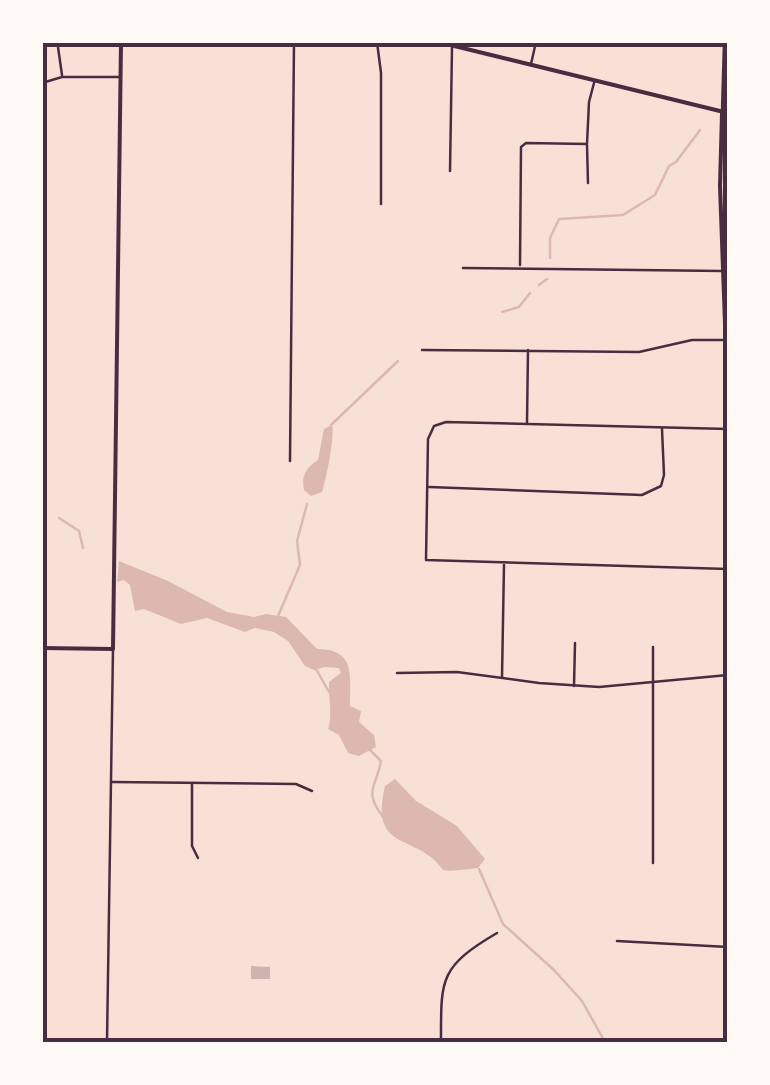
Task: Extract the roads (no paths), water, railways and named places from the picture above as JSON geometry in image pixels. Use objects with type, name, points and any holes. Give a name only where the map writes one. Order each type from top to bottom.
[{"type":"street","points":[[107,1042],[122,42]]},
{"type":"street","points":[[290,461],[294,42]]},
{"type":"street","points":[[377,42],[381,73],[381,204]]},
{"type":"street","points":[[438,42],[725,113]]},
{"type":"street","points":[[530,66],[536,42]]},
{"type":"street","points":[[724,42],[723,271],[728,406]]},
{"type":"street","points":[[58,46],[62,77]]},
{"type":"street","points":[[450,171],[452,46]]},
{"type":"street","points":[[42,83],[62,77],[120,77]]},
{"type":"street","points":[[588,183],[589,102],[594,82]]},
{"type":"street","points":[[520,268],[522,146],[588,144]]},
{"type":"street","points":[[464,268],[723,271]]},
{"type":"street","points":[[422,350],[639,352],[692,340],[726,340]]},
{"type":"street","points":[[527,423],[528,349]]},
{"type":"street","points":[[728,428],[446,422],[434,426],[428,439],[426,560],[728,569]]},
{"type":"street","points":[[427,487],[642,495],[661,486],[662,427]]},
{"type":"street","points":[[502,679],[504,563]]},
{"type":"street","points":[[574,686],[575,643]]},
{"type":"street","points":[[653,646],[653,862]]},
{"type":"street","points":[[42,648],[113,649]]},
{"type":"street","points":[[396,672],[457,672],[599,687],[728,675]]},
{"type":"street","points":[[112,782],[296,784],[312,790]]},
{"type":"street","points":[[192,782],[192,846],[198,858]]},
{"type":"street","points":[[441,1042],[442,993],[450,968],[464,953],[497,934]]},
{"type":"street","points":[[617,941],[728,947]]},
{"type":"waterway","points":[[550,258],[550,238],[559,219],[623,215],[655,195],[669,166],[700,130]]},
{"type":"waterway","points":[[539,285],[547,279]]},
{"type":"waterway","points":[[502,312],[519,307],[530,293]]},
{"type":"waterway","points":[[331,425],[398,361]]},
{"type":"waterway","points":[[278,616],[300,565],[297,541],[307,504]]},
{"type":"waterway","points":[[59,518],[79,531],[83,548]]},
{"type":"waterway","points":[[316,669],[329,692]]},
{"type":"waterway","points":[[370,750],[381,761],[372,795],[383,817]]},
{"type":"waterway","points":[[479,869],[503,924],[582,1001],[605,1042]]}]
